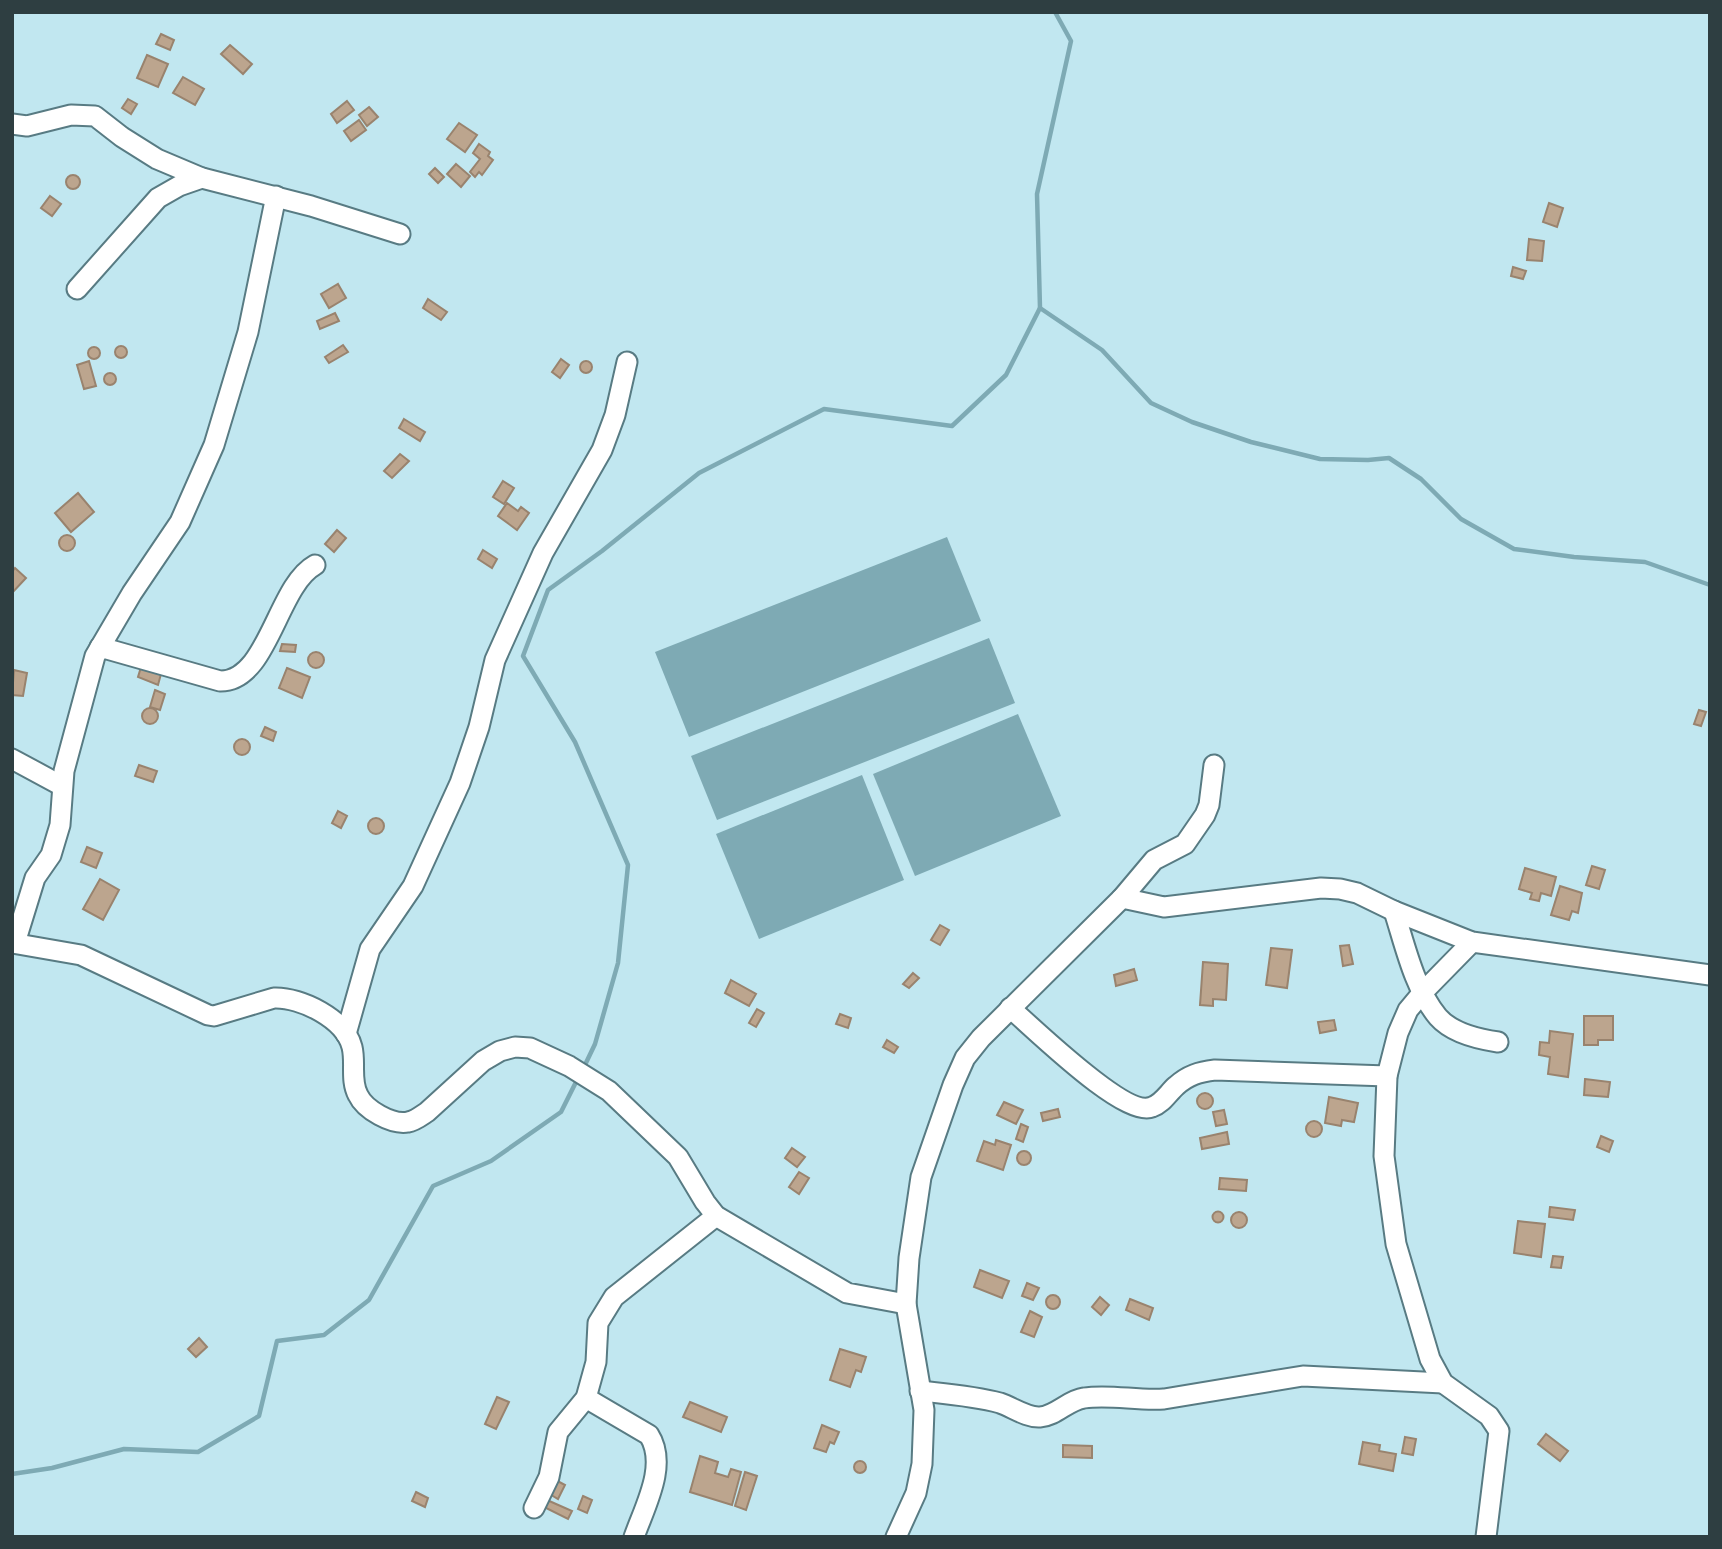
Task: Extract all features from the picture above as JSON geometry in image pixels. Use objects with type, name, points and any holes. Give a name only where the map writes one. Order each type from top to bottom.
[{"type":"street","points":[[12,124],[27,126],[71,115],[95,116],[157,159],[202,178],[276,196],[400,234]]},
{"type":"street","points":[[78,289],[158,198],[179,186],[202,178]]},
{"type":"street","points":[[276,196],[248,332],[209,457],[176,530],[132,593],[100,647],[91,669],[62,786],[60,825],[51,855],[35,878],[13,943],[81,955],[208,1015],[214,1016],[283,998],[314,1008],[346,1034],[352,1045],[354,1084],[363,1104],[390,1120],[400,1122],[417,1119],[483,1061],[500,1051],[514,1047],[530,1048],[569,1066],[609,1091],[678,1157],[716,1216],[847,1293],[906,1304]]},
{"type":"street","points":[[346,1034],[370,949],[413,886],[460,783],[479,727],[495,660],[543,552],[602,450],[615,415],[627,362]]},
{"type":"street","points":[[100,647],[220,681],[231,681],[238,677],[258,654],[293,588],[315,565]]},
{"type":"street","points":[[12,759],[62,786]]},
{"type":"street","points":[[896,1537],[916,1493],[922,1464],[923,1410],[906,1304],[909,1258],[921,1177],[953,1085],[965,1058],[1010,1008],[1122,898],[1154,860],[1185,844],[1209,805],[1214,765]]},
{"type":"street","points":[[1122,898],[1164,906],[1321,888],[1357,893],[1472,942],[1710,975]]},
{"type":"street","points":[[1394,911],[1423,992],[1439,1018],[1462,1034],[1498,1042]]},
{"type":"street","points":[[1472,942],[1408,1010],[1398,1033],[1387,1076],[1384,1156],[1396,1244],[1430,1359],[1443,1383],[1489,1416],[1499,1431],[1486,1537]]},
{"type":"street","points":[[1010,1008],[1083,1073],[1126,1103],[1143,1108],[1152,1108],[1164,1100],[1177,1085],[1194,1073],[1215,1070],[1387,1076]]},
{"type":"street","points":[[534,1508],[549,1477],[558,1432],[586,1398],[596,1362],[598,1323],[614,1297],[716,1216]]},
{"type":"street","points":[[920,1391],[970,1396],[1043,1417],[1075,1399],[1086,1397],[1164,1399],[1303,1376],[1443,1383]]},
{"type":"street","points":[[586,1398],[649,1435],[655,1444],[658,1454],[653,1482],[635,1537]]},
{"type":"water","points":[[947,537],[981,621],[689,737],[655,652]]},
{"type":"water","points":[[989,638],[1015,703],[717,820],[691,756]]},
{"type":"water","points":[[1018,714],[1061,816],[915,876],[873,774]]},
{"type":"water","points":[[862,775],[904,880],[759,939],[716,834]]},
{"type":"building","points":[[161,34],[174,40],[170,50],[156,44]]},
{"type":"building","points":[[230,45],[252,64],[243,74],[221,54]]},
{"type":"building","points":[[147,55],[168,64],[158,87],[137,78]]},
{"type":"building","points":[[183,77],[204,89],[195,105],[173,93]]},
{"type":"building","points":[[128,99],[137,104],[131,114],[122,108]]},
{"type":"building","points":[[347,101],[354,110],[337,123],[331,114]]},
{"type":"building","points":[[369,107],[378,117],[367,126],[359,115]]},
{"type":"building","points":[[359,120],[366,130],[351,141],[344,131]]},
{"type":"building","points":[[459,123],[477,135],[465,152],[447,139]]},
{"type":"building","points":[[479,144],[490,152],[488,156],[493,160],[482,175],[479,172],[475,177],[470,172],[480,159],[473,153]]},
{"type":"building","points":[[456,164],[470,176],[461,187],[447,174]]},
{"type":"building","points":[[435,168],[444,177],[438,183],[429,174]]},
{"type":"building","points":[[70,175],[76,175],[80,182],[76,189],[70,189],[66,185],[66,179]]},
{"type":"building","points":[[50,196],[61,204],[52,216],[41,208]]},
{"type":"building","points":[[1549,203],[1563,208],[1557,227],[1543,222]]},
{"type":"building","points":[[1529,239],[1544,241],[1542,261],[1527,260]]},
{"type":"building","points":[[1513,267],[1526,271],[1523,279],[1511,276]]},
{"type":"building","points":[[338,284],[346,298],[329,308],[321,294]]},
{"type":"building","points":[[428,299],[447,312],[441,320],[423,308]]},
{"type":"building","points":[[335,313],[339,321],[320,329],[317,321]]},
{"type":"building","points":[[343,345],[348,352],[329,363],[325,357]]},
{"type":"building","points":[[116,347],[126,347],[126,357],[116,357]]},
{"type":"building","points":[[89,348],[99,348],[99,358],[89,358]]},
{"type":"building","points":[[561,359],[569,365],[560,378],[552,372]]},
{"type":"building","points":[[89,361],[96,386],[84,389],[77,365]]},
{"type":"building","points":[[586,361],[592,367],[586,373],[580,367]]},
{"type":"building","points":[[105,374],[115,374],[115,384],[105,384]]},
{"type":"building","points":[[404,419],[425,432],[420,441],[399,428]]},
{"type":"building","points":[[400,454],[409,461],[392,478],[384,471]]},
{"type":"building","points":[[503,481],[514,488],[504,504],[493,497]]},
{"type":"building","points":[[78,493],[94,512],[71,532],[55,513]]},
{"type":"building","points":[[507,503],[518,511],[521,507],[529,513],[517,530],[498,516]]},
{"type":"building","points":[[337,530],[346,538],[334,552],[325,544]]},
{"type":"building","points":[[67,535],[75,543],[67,551],[59,543]]},
{"type":"building","points":[[483,550],[497,559],[492,568],[478,559]]},
{"type":"building","points":[[15,568],[26,578],[12,593],[12,572]]},
{"type":"building","points":[[282,644],[296,645],[295,652],[280,651]]},
{"type":"building","points":[[316,652],[324,660],[316,668],[308,660]]},
{"type":"building","points":[[141,667],[161,674],[158,685],[138,677]]},
{"type":"building","points":[[287,668],[310,677],[302,698],[279,688]]},
{"type":"building","points":[[14,670],[27,673],[23,696],[12,695]]},
{"type":"building","points":[[155,690],[165,694],[160,710],[150,707]]},
{"type":"building","points":[[150,708],[158,716],[150,724],[142,716]]},
{"type":"building","points":[[1699,710],[1706,712],[1701,726],[1694,724]]},
{"type":"building","points":[[265,727],[276,732],[273,741],[261,736]]},
{"type":"building","points":[[242,739],[250,747],[242,755],[234,747]]},
{"type":"building","points":[[139,765],[157,771],[153,782],[135,776]]},
{"type":"building","points":[[338,811],[347,816],[341,828],[332,823]]},
{"type":"building","points":[[376,818],[384,826],[376,834],[368,826]]},
{"type":"building","points":[[87,847],[102,853],[96,868],[81,862]]},
{"type":"building","points":[[1592,866],[1605,870],[1599,889],[1586,885]]},
{"type":"building","points":[[1525,868],[1556,877],[1551,896],[1541,893],[1539,901],[1530,899],[1532,893],[1519,889]]},
{"type":"building","points":[[100,879],[119,890],[103,920],[83,909]]},
{"type":"building","points":[[1560,886],[1582,893],[1578,913],[1572,911],[1569,920],[1551,915]]},
{"type":"building","points":[[940,925],[949,930],[940,945],[931,940]]},
{"type":"building","points":[[1349,945],[1353,964],[1343,966],[1340,946]]},
{"type":"building","points":[[1271,948],[1292,950],[1287,988],[1266,985]]},
{"type":"building","points":[[1203,962],[1228,964],[1226,1000],[1213,999],[1213,1006],[1200,1005]]},
{"type":"building","points":[[1134,969],[1137,980],[1116,986],[1114,975]]},
{"type":"building","points":[[913,973],[919,978],[909,988],[903,984]]},
{"type":"building","points":[[731,980],[756,994],[749,1006],[725,993]]},
{"type":"building","points":[[757,1009],[764,1013],[756,1027],[749,1023]]},
{"type":"building","points":[[840,1014],[851,1018],[848,1028],[836,1024]]},
{"type":"building","points":[[1584,1016],[1613,1016],[1613,1040],[1598,1040],[1598,1045],[1584,1045]]},
{"type":"building","points":[[1334,1020],[1336,1030],[1320,1033],[1318,1022]]},
{"type":"building","points":[[1550,1031],[1573,1034],[1568,1077],[1548,1074],[1550,1057],[1539,1055],[1540,1042],[1549,1043]]},
{"type":"building","points":[[887,1040],[898,1047],[894,1053],[883,1047]]},
{"type":"building","points":[[1585,1079],[1610,1082],[1608,1097],[1584,1095]]},
{"type":"building","points":[[1205,1093],[1213,1101],[1205,1109],[1197,1101]]},
{"type":"building","points":[[1329,1097],[1358,1103],[1354,1122],[1342,1120],[1341,1126],[1325,1123]]},
{"type":"building","points":[[1004,1102],[1023,1110],[1016,1124],[997,1115]]},
{"type":"building","points":[[1058,1109],[1060,1117],[1043,1121],[1041,1113]]},
{"type":"building","points":[[1224,1110],[1227,1124],[1216,1126],[1213,1112]]},
{"type":"building","points":[[1314,1121],[1322,1129],[1314,1137],[1306,1129]]},
{"type":"building","points":[[1021,1124],[1028,1127],[1023,1142],[1016,1139]]},
{"type":"building","points":[[1227,1132],[1229,1144],[1202,1149],[1200,1138]]},
{"type":"building","points":[[1601,1136],[1613,1141],[1609,1152],[1597,1147]]},
{"type":"building","points":[[996,1140],[1011,1145],[1003,1170],[977,1161],[984,1141],[995,1145]]},
{"type":"building","points":[[792,1148],[805,1157],[797,1167],[785,1158]]},
{"type":"building","points":[[1024,1151],[1029,1153],[1029,1163],[1024,1165],[1019,1163],[1017,1158],[1019,1153]]},
{"type":"building","points":[[799,1172],[809,1178],[799,1194],[789,1187]]},
{"type":"building","points":[[1220,1178],[1247,1180],[1246,1191],[1219,1189]]},
{"type":"building","points":[[1550,1207],[1575,1210],[1573,1220],[1549,1217]]},
{"type":"building","points":[[1218,1212],[1222,1213],[1222,1221],[1218,1222],[1214,1221],[1213,1217],[1214,1213]]},
{"type":"building","points":[[1236,1212],[1242,1212],[1247,1220],[1245,1226],[1236,1228],[1231,1223],[1231,1217]]},
{"type":"building","points":[[1518,1221],[1545,1224],[1541,1257],[1514,1253]]},
{"type":"building","points":[[1553,1256],[1563,1257],[1561,1268],[1551,1267]]},
{"type":"building","points":[[980,1270],[1009,1281],[1002,1298],[974,1287]]},
{"type":"building","points":[[1027,1283],[1039,1288],[1033,1300],[1022,1296]]},
{"type":"building","points":[[1053,1295],[1058,1297],[1058,1307],[1053,1309],[1048,1307],[1046,1302],[1048,1297]]},
{"type":"building","points":[[1100,1297],[1109,1305],[1101,1315],[1092,1307]]},
{"type":"building","points":[[1130,1299],[1153,1308],[1149,1320],[1126,1310]]},
{"type":"building","points":[[1030,1311],[1042,1317],[1034,1337],[1021,1332]]},
{"type":"building","points":[[199,1338],[207,1347],[196,1357],[188,1349]]},
{"type":"building","points":[[840,1349],[866,1357],[861,1372],[856,1370],[850,1387],[830,1380]]},
{"type":"building","points":[[497,1397],[509,1402],[496,1429],[485,1424]]},
{"type":"building","points":[[690,1402],[727,1417],[721,1432],[683,1417]]},
{"type":"building","points":[[822,1425],[839,1432],[834,1444],[830,1442],[826,1452],[814,1448]]},
{"type":"building","points":[[1546,1434],[1568,1451],[1560,1461],[1538,1444]]},
{"type":"building","points":[[1405,1437],[1416,1439],[1413,1455],[1402,1453]]},
{"type":"building","points":[[1363,1442],[1380,1445],[1379,1451],[1396,1454],[1393,1471],[1359,1464]]},
{"type":"building","points":[[1063,1445],[1092,1446],[1092,1458],[1063,1457]]},
{"type":"building","points":[[700,1456],[718,1462],[715,1473],[728,1477],[731,1469],[741,1472],[732,1505],[690,1492]]},
{"type":"building","points":[[860,1461],[866,1467],[860,1473],[854,1467]]},
{"type":"building","points":[[745,1472],[757,1476],[746,1510],[735,1506]]},
{"type":"building","points":[[550,1477],[565,1485],[558,1499],[543,1490]]},
{"type":"building","points":[[416,1492],[428,1498],[425,1507],[412,1501]]},
{"type":"building","points":[[583,1496],[592,1500],[587,1513],[578,1509]]},
{"type":"building","points":[[547,1500],[572,1511],[568,1519],[544,1507]]},
{"type":"waterway","points":[[584,1067],[595,1044],[618,963],[628,865],[575,742],[523,656],[548,590],[602,551],[699,473],[824,409],[952,426],[1006,375],[1040,308],[1037,194],[1071,41],[1055,12]]},
{"type":"waterway","points":[[1040,308],[1102,350],[1151,403],[1192,422],[1251,442],[1320,459],[1389,458],[1421,479],[1461,519],[1514,549],[1645,562],[1710,585]]},
{"type":"waterway","points":[[12,1474],[52,1468],[124,1449],[198,1452],[259,1416],[277,1341],[324,1335],[369,1300],[433,1186],[491,1161],[561,1112],[578,1078]]}]
